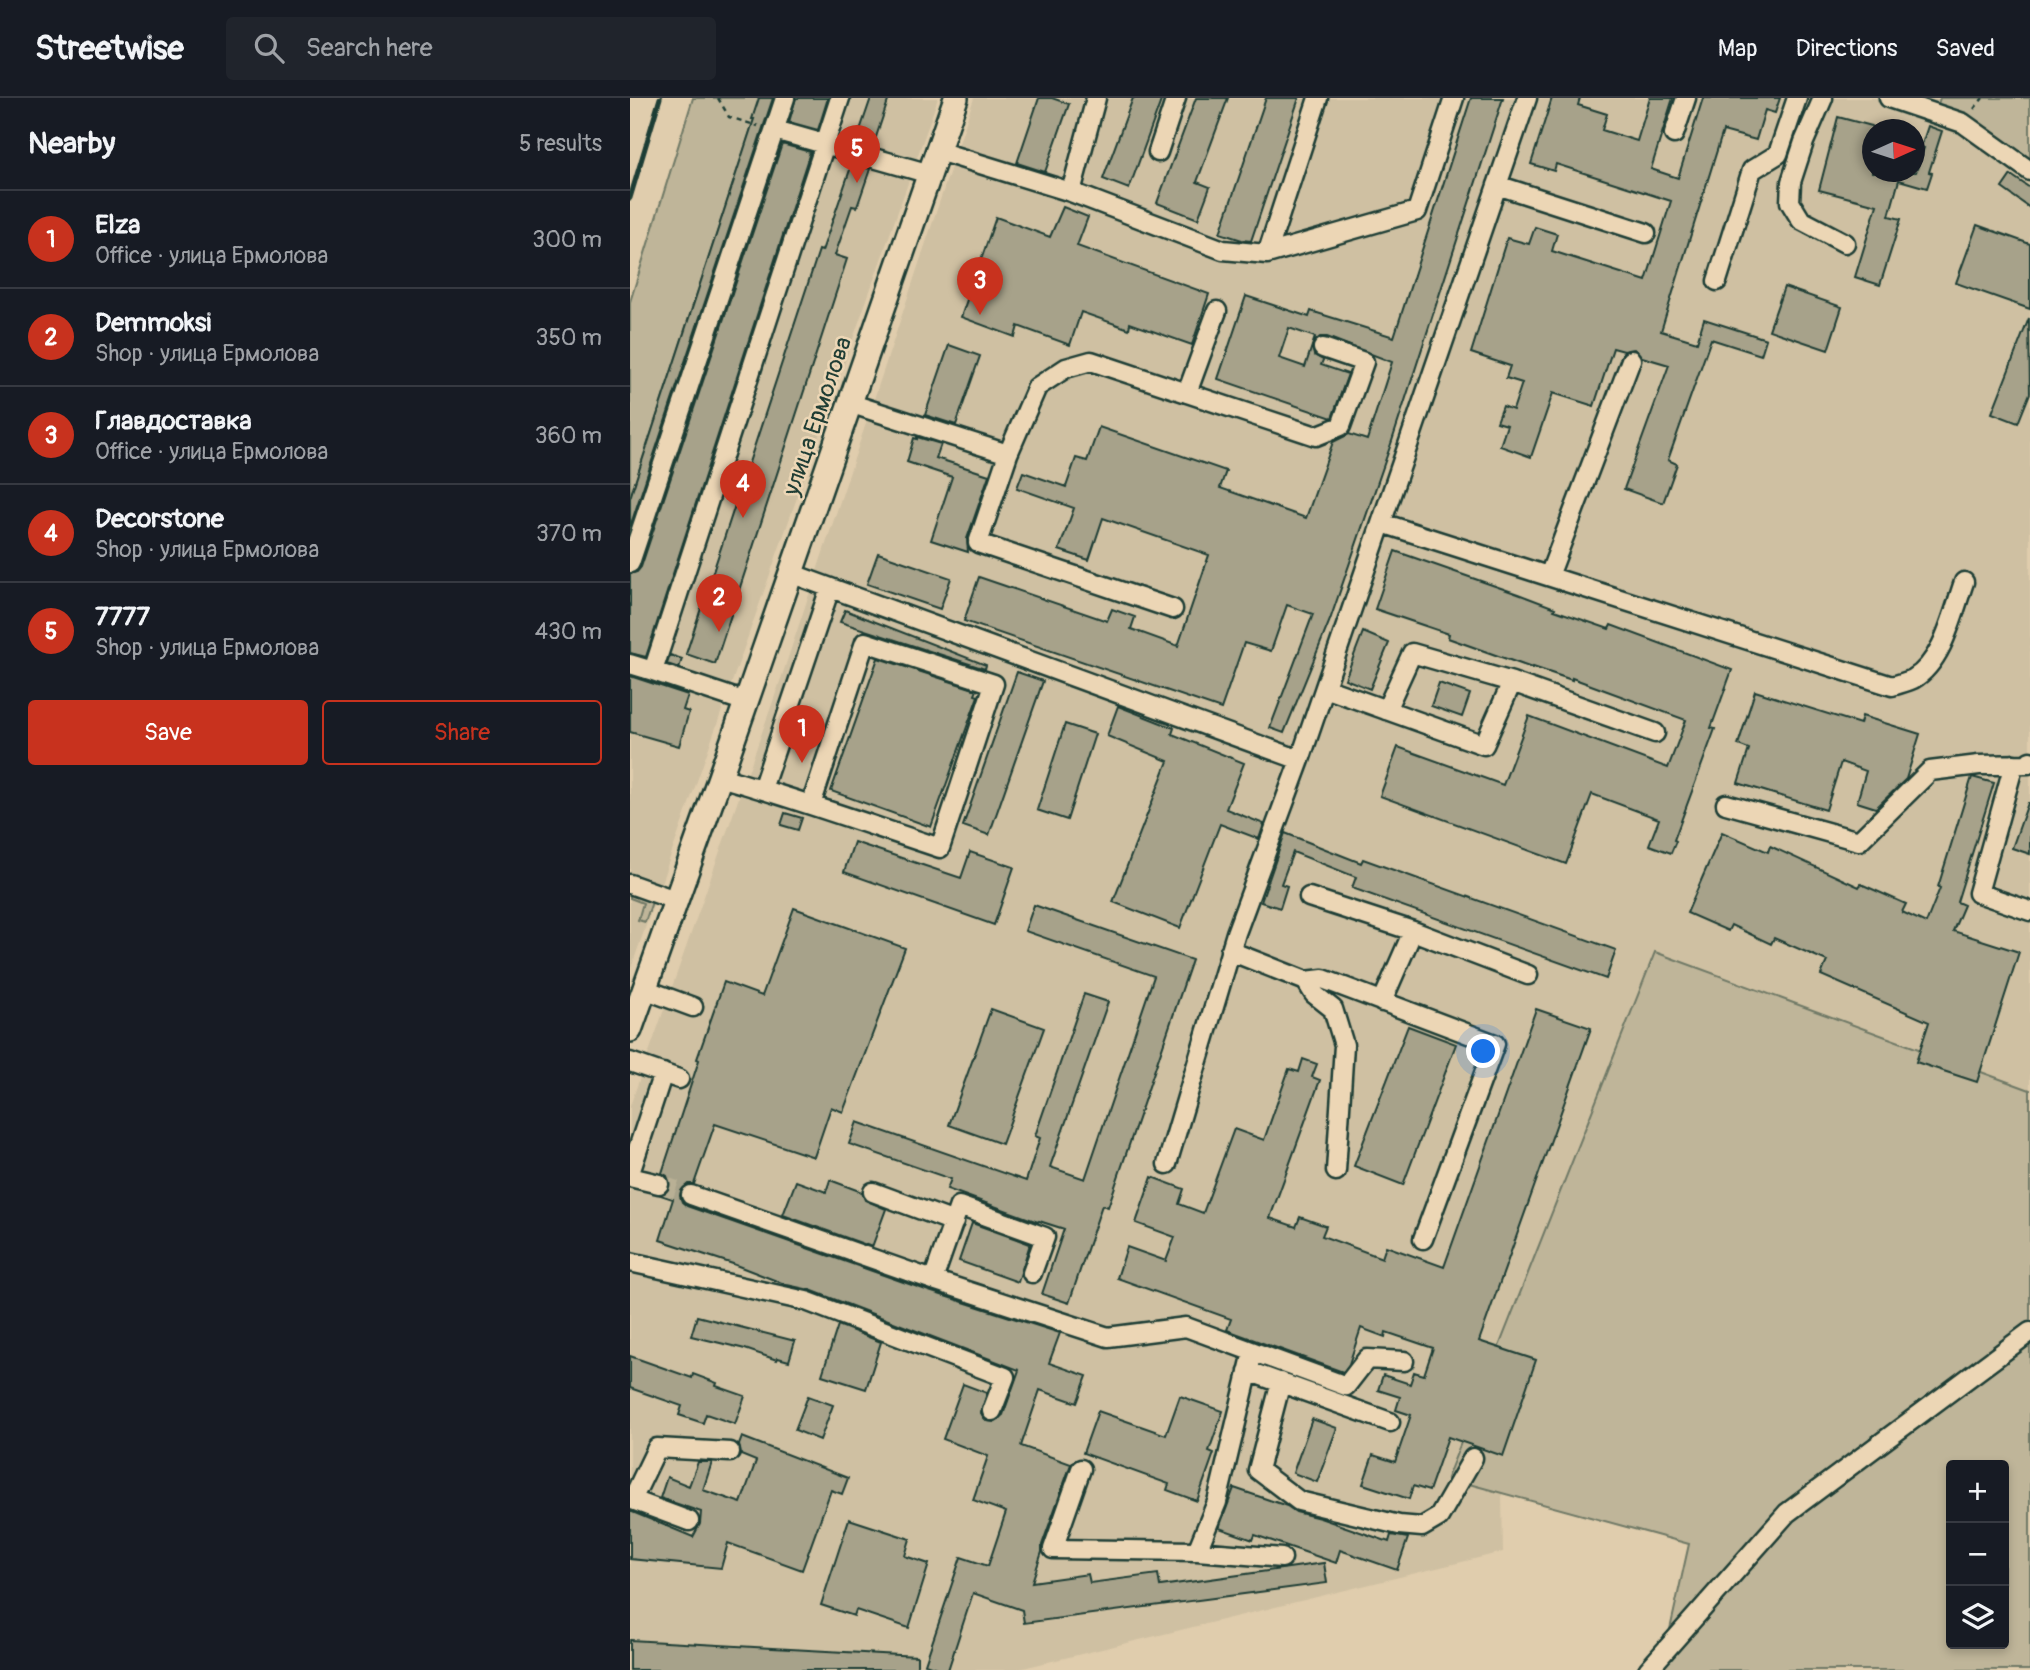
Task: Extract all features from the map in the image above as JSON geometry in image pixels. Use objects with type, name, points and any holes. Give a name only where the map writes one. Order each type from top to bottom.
[{"type":"main road","name":"улица Ермолова","points":[[630,1030],[956,98]]},
{"type":"lane","points":[[630,563],[785,98]]},
{"type":"lane","points":[[653,671],[840,98]]},
{"type":"lane","points":[[1071,192],[1096,98]]},
{"type":"lane","points":[[1158,152],[1176,98]]},
{"type":"lane","points":[[1267,254],[1318,98]]},
{"type":"lane","points":[[938,151],[1071,192],[1223,250],[1267,254],[1417,211],[1454,98]]},
{"type":"lane","points":[[1167,1164],[1230,951],[1300,760],[1527,98]]},
{"type":"lane","points":[[1674,134],[1686,98]]},
{"type":"lane","points":[[1717,281],[1752,170],[1778,154],[1797,98]]},
{"type":"lane","points":[[1823,98],[1791,182],[1790,202],[1801,220],[1846,243]]},
{"type":"lane","points":[[1889,98],[1963,123],[2030,171]]},
{"type":"lane","points":[[775,130],[930,174]]},
{"type":"lane","points":[[1497,185],[1646,233]]},
{"type":"lane","points":[[1187,393],[1217,311]]},
{"type":"lane","points":[[1173,609],[978,543],[1008,454],[1037,387],[1066,368],[1091,361],[1316,436],[1341,426],[1364,362],[1323,348]]},
{"type":"lane","points":[[1549,576],[1631,360]]},
{"type":"lane","points":[[849,403],[1008,454]]},
{"type":"lane","points":[[1382,523],[1892,686],[1912,679],[1924,671],[1939,651],[1964,582]]},
{"type":"lane","points":[[790,573],[1300,760]]},
{"type":"lane","points":[[762,789],[830,588]]},
{"type":"lane","points":[[720,777],[940,848],[993,684],[865,642],[811,805]]},
{"type":"lane","points":[[1386,710],[1412,653],[1512,682],[1655,733]]},
{"type":"lane","points":[[630,664],[746,702]]},
{"type":"lane","points":[[1325,688],[1484,745],[1512,682]]},
{"type":"lane","points":[[1726,804],[1859,841],[1930,771],[2022,763],[1978,893],[2030,911]]},
{"type":"lane","points":[[630,884],[675,900]]},
{"type":"lane","points":[[1309,897],[1413,931],[1528,975]]},
{"type":"lane","points":[[1382,1002],[1413,931]]},
{"type":"lane","points":[[1230,951],[1306,981],[1324,979],[1496,1044],[1423,1239]]},
{"type":"lane","points":[[1306,981],[1314,994],[1332,1009],[1344,1045],[1336,1171]]},
{"type":"lane","points":[[644,989],[693,1007]]},
{"type":"lane","points":[[630,1062],[671,1076],[630,1175],[659,1184]]},
{"type":"lane","points":[[873,1192],[954,1222]]},
{"type":"lane","points":[[691,1195],[933,1280],[1108,1337],[1186,1327],[1346,1386],[1367,1359],[1404,1361]]},
{"type":"lane","points":[[933,1280],[959,1206],[1045,1237],[1032,1273]]},
{"type":"lane","points":[[630,1262],[806,1301],[1005,1377],[992,1411]]},
{"type":"lane","points":[[1648,1670],[1787,1513],[2030,1332]]},
{"type":"lane","points":[[1197,1551],[1217,1502],[1253,1352]]},
{"type":"lane","points":[[1248,1371],[1390,1422]]},
{"type":"lane","points":[[1281,1382],[1258,1470],[1299,1502],[1399,1525],[1422,1527],[1439,1517],[1473,1458]]},
{"type":"lane","points":[[689,1521],[631,1499],[657,1448],[730,1452]]},
{"type":"lane","points":[[1081,1469],[1053,1549],[1197,1551],[1282,1558]]},
{"type":"path","points":[[718,98],[729,117],[775,130]]},
{"type":"shaded area","points":[[693,98],[761,98],[630,498],[630,302]]},
{"type":"shaded area","points":[[761,98],[938,98],[630,971],[630,498]]},
{"type":"shaded area","points":[[974,98],[1940,98],[2030,159],[2030,1090],[1655,953],[1502,1493],[1503,1552],[1015,1670],[630,1670],[630,1106],[783,673]]},
{"type":"shaded area","points":[[1940,98],[2030,98],[2030,164],[1938,104]]},
{"type":"shaded area","points":[[630,887],[654,896],[645,922],[638,920],[643,903],[630,898]]},
{"type":"shaded area","points":[[1655,952],[2030,1090],[2030,1670],[1661,1670],[1689,1544],[1447,1478]]},
{"type":"building","points":[[759,98],[773,98],[630,527],[630,498]]},
{"type":"building","points":[[796,98],[828,98],[818,130],[789,122]]},
{"type":"building","points":[[871,98],[889,98],[873,146],[857,139]]},
{"type":"building","points":[[1039,98],[1052,98],[1069,104],[1045,172],[1017,163]]},
{"type":"building","points":[[1133,98],[1162,98],[1129,189],[1103,179]]},
{"type":"building","points":[[1196,98],[1228,98],[1197,182],[1210,187],[1198,219],[1157,203]]},
{"type":"building","points":[[1266,98],[1299,98],[1251,241],[1242,240],[1220,233]]},
{"type":"building","points":[[1471,98],[1503,98],[1392,441],[1330,620],[1284,733],[1270,728],[1313,614],[1287,605],[1271,651],[1244,643],[1221,709],[964,621],[979,577],[1107,621],[1112,609],[1135,617],[1131,629],[1178,646],[1209,555],[1103,518],[1089,560],[1059,550],[1074,508],[1017,488],[1023,472],[1066,487],[1076,458],[1087,461],[1099,427],[1226,471],[1220,488],[1306,518],[1333,442],[1349,434],[1367,440],[1392,362],[1327,337],[1320,337],[1313,343],[1315,337],[1289,328],[1279,358],[1305,367],[1312,346],[1314,355],[1323,360],[1321,365],[1348,374],[1332,418],[1218,379],[1246,296],[1309,317],[1311,311],[1394,337]]},
{"type":"building","points":[[1552,98],[1580,98],[1578,105],[1607,114],[1602,130],[1637,141],[1650,98],[1673,98],[1651,169],[1678,178],[1703,98],[1780,98],[1775,113],[1765,110],[1756,140],[1723,131],[1661,331],[1697,342],[1704,319],[1766,339],[1761,355],[1711,339],[1668,460],[1677,464],[1663,503],[1624,489],[1669,365],[1642,357],[1634,349],[1624,351],[1613,348],[1594,406],[1553,393],[1531,457],[1500,446],[1507,425],[1497,422],[1503,406],[1513,410],[1522,383],[1506,378],[1510,366],[1471,353],[1507,238],[1529,244],[1535,227],[1557,234],[1552,251],[1646,281],[1671,201],[1556,164],[1554,171],[1531,164]]},
{"type":"building","points":[[1838,117],[1862,123],[1862,182],[1898,182],[1889,216],[1901,219],[1880,285],[1855,277],[1877,205],[1819,190]]},
{"type":"building","points":[[1928,126],[1942,131],[1929,172],[1932,173],[1927,188],[1906,182],[1925,182],[1925,135]]},
{"type":"building","points":[[782,144],[810,152],[646,657],[630,653],[630,574],[641,567]]},
{"type":"building","points":[[852,164],[870,169],[857,207],[852,206],[835,255],[847,259],[715,664],[686,654],[819,250],[822,251]]},
{"type":"building","points":[[2011,175],[2030,188],[2030,208],[2002,188]]},
{"type":"building","points":[[1063,207],[1088,217],[1077,246],[1209,294],[1192,345],[1130,323],[1129,329],[1081,312],[1070,345],[1018,326],[1015,337],[961,317],[996,217],[1050,237]]},
{"type":"building","points":[[1977,225],[2030,244],[2030,309],[1956,283]]},
{"type":"building","points":[[1784,287],[1842,307],[1828,350],[1769,330]]},
{"type":"building","points":[[2029,318],[2030,393],[2018,423],[1992,413]]},
{"type":"building","points":[[949,345],[980,356],[956,425],[925,415]]},
{"type":"building","points":[[914,438],[941,444],[936,458],[989,475],[967,539],[968,552],[931,540],[952,477],[907,462]]},
{"type":"building","points":[[1395,551],[1518,594],[1555,608],[1554,610],[1609,629],[1611,625],[1732,670],[1711,728],[1715,729],[1671,853],[1649,845],[1659,819],[1592,794],[1566,864],[1380,796],[1398,747],[1503,785],[1529,716],[1668,768],[1686,720],[1572,678],[1532,668],[1448,638],[1449,634],[1375,609]]},
{"type":"building","points":[[878,553],[951,578],[940,609],[867,584]]},
{"type":"building","points":[[845,610],[986,665],[985,669],[840,622]]},
{"type":"building","points":[[1363,632],[1389,643],[1370,689],[1345,679]]},
{"type":"building","points":[[670,655],[682,659],[679,668],[667,664]]},
{"type":"building","points":[[878,658],[977,690],[975,695],[978,696],[931,827],[831,791]]},
{"type":"building","points":[[1017,672],[1043,681],[989,835],[963,826]]},
{"type":"building","points":[[630,676],[688,695],[683,710],[689,712],[679,746],[630,732]]},
{"type":"building","points":[[1439,683],[1470,694],[1462,717],[1431,706]]},
{"type":"building","points":[[1755,691],[1860,724],[1862,716],[1920,734],[1906,779],[1876,808],[1857,802],[1866,771],[1841,762],[1826,810],[1738,783],[1749,749],[1738,745]]},
{"type":"building","points":[[1118,706],[1174,728],[1172,734],[1244,763],[1226,809],[1264,824],[1259,839],[1220,824],[1180,928],[1113,902],[1168,761],[1107,736]]},
{"type":"building","points":[[1065,724],[1095,734],[1067,820],[1037,810]]},
{"type":"building","points":[[1972,777],[1994,783],[1957,902],[1964,905],[1953,931],[2019,952],[1977,1082],[1916,1062],[1929,1022],[1821,975],[1827,961],[1774,938],[1771,944],[1731,925],[1728,931],[1687,913],[1722,832],[1768,852],[1770,846],[1859,887],[1861,884],[1906,904],[1902,912],[1926,923],[1940,888],[1938,887]]},
{"type":"building","points":[[2030,803],[2030,854],[2012,848]]},
{"type":"building","points":[[785,813],[802,818],[798,830],[781,825]]},
{"type":"building","points":[[1285,833],[1361,863],[1363,859],[1616,950],[1606,979],[1352,888],[1356,877],[1293,852],[1281,884],[1287,886],[1280,908],[1261,902]]},
{"type":"building","points":[[854,842],[961,878],[970,852],[1014,867],[994,925],[844,872]]},
{"type":"building","points":[[1034,905],[1192,960],[1108,1207],[1102,1205],[1069,1303],[1042,1294],[1064,1229],[947,1189],[951,1179],[849,1144],[857,1122],[1026,1181],[1040,1138],[1035,1136],[1084,994],[1108,1002],[1050,1167],[1085,1179],[1154,976],[1025,931]]},
{"type":"building","points":[[794,908],[905,948],[843,1112],[831,1107],[814,1157],[715,1124],[694,1184],[688,1184],[681,1191],[682,1202],[929,1291],[1060,1333],[1049,1363],[1087,1376],[1077,1403],[1040,1390],[1021,1446],[1071,1464],[1042,1545],[1032,1582],[1088,1574],[1090,1583],[1158,1574],[1160,1586],[1324,1563],[1327,1583],[1024,1623],[1022,1610],[973,1593],[948,1670],[925,1664],[961,1557],[988,1566],[1006,1512],[973,1500],[988,1456],[943,1439],[963,1384],[987,1393],[981,1413],[987,1421],[994,1422],[1003,1415],[1019,1370],[810,1290],[787,1285],[660,1240],[673,1199],[661,1195],[667,1192],[670,1186],[667,1176],[662,1173],[724,982],[762,996]]},
{"type":"building","points":[[991,1009],[1044,1028],[1002,1144],[949,1125]]},
{"type":"building","points":[[1536,1009],[1591,1028],[1479,1341],[1536,1360],[1503,1456],[1448,1437],[1429,1491],[1413,1486],[1409,1499],[1363,1484],[1373,1455],[1395,1462],[1411,1415],[1396,1410],[1400,1397],[1378,1390],[1383,1375],[1410,1384],[1414,1372],[1424,1375],[1433,1348],[1386,1332],[1385,1337],[1361,1328],[1349,1364],[1343,1372],[1227,1330],[1231,1319],[1117,1278],[1127,1247],[1166,1261],[1175,1237],[1136,1223],[1152,1177],[1184,1189],[1179,1204],[1203,1213],[1234,1129],[1264,1140],[1289,1069],[1299,1072],[1303,1059],[1317,1064],[1312,1077],[1320,1080],[1270,1218],[1296,1227],[1300,1217],[1326,1226],[1322,1236],[1382,1258],[1386,1246],[1444,1267]]},
{"type":"building","points":[[1408,1026],[1456,1044],[1403,1185],[1354,1166]]},
{"type":"building","points":[[830,1180],[862,1192],[865,1200],[886,1209],[872,1247],[783,1215],[796,1181],[826,1192]]},
{"type":"building","points":[[972,1223],[1030,1244],[1018,1282],[959,1261]]},
{"type":"building","points":[[697,1316],[795,1341],[789,1361],[691,1336]]},
{"type":"building","points":[[838,1325],[881,1342],[866,1389],[822,1375]]},
{"type":"building","points":[[630,1356],[692,1378],[693,1374],[745,1396],[735,1424],[706,1414],[703,1423],[679,1415],[682,1406],[630,1388]]},
{"type":"building","points":[[808,1396],[833,1405],[820,1440],[795,1430]]},
{"type":"building","points":[[1180,1396],[1223,1411],[1209,1451],[1214,1453],[1197,1501],[1167,1490],[1169,1484],[1083,1453],[1098,1411],[1166,1435]]},
{"type":"building","points":[[1312,1419],[1337,1428],[1317,1482],[1293,1473]]},
{"type":"building","points":[[742,1437],[848,1478],[842,1494],[831,1490],[802,1570],[728,1543],[721,1568],[630,1559],[630,1511],[693,1537],[700,1524],[701,1512],[660,1498],[667,1477],[689,1486],[698,1462],[712,1462],[703,1490],[741,1503],[756,1461],[741,1455],[739,1445]]},
{"type":"building","points":[[1234,1488],[1287,1506],[1296,1512],[1389,1542],[1391,1535],[1408,1538],[1397,1570],[1340,1550],[1336,1563],[1255,1535],[1253,1540],[1219,1528]]},
{"type":"building","points":[[849,1519],[910,1539],[905,1556],[929,1564],[909,1628],[856,1610],[854,1616],[821,1605]]},
{"type":"building","points":[[630,1640],[917,1656],[917,1670],[630,1670]]},
{"type":"tunnel","points":[[659,1184],[691,1195]]},
{"type":"railway","points":[[630,198],[660,98]]},
{"type":"place","name":"7777","points":[[857,183]]},
{"type":"place","name":"Главдоставка","points":[[980,315]]},
{"type":"place","name":"Decorstone","points":[[743,518]]},
{"type":"place","name":"Demmoksi","points":[[719,632]]},
{"type":"place","name":"Elza","points":[[802,763]]}]
